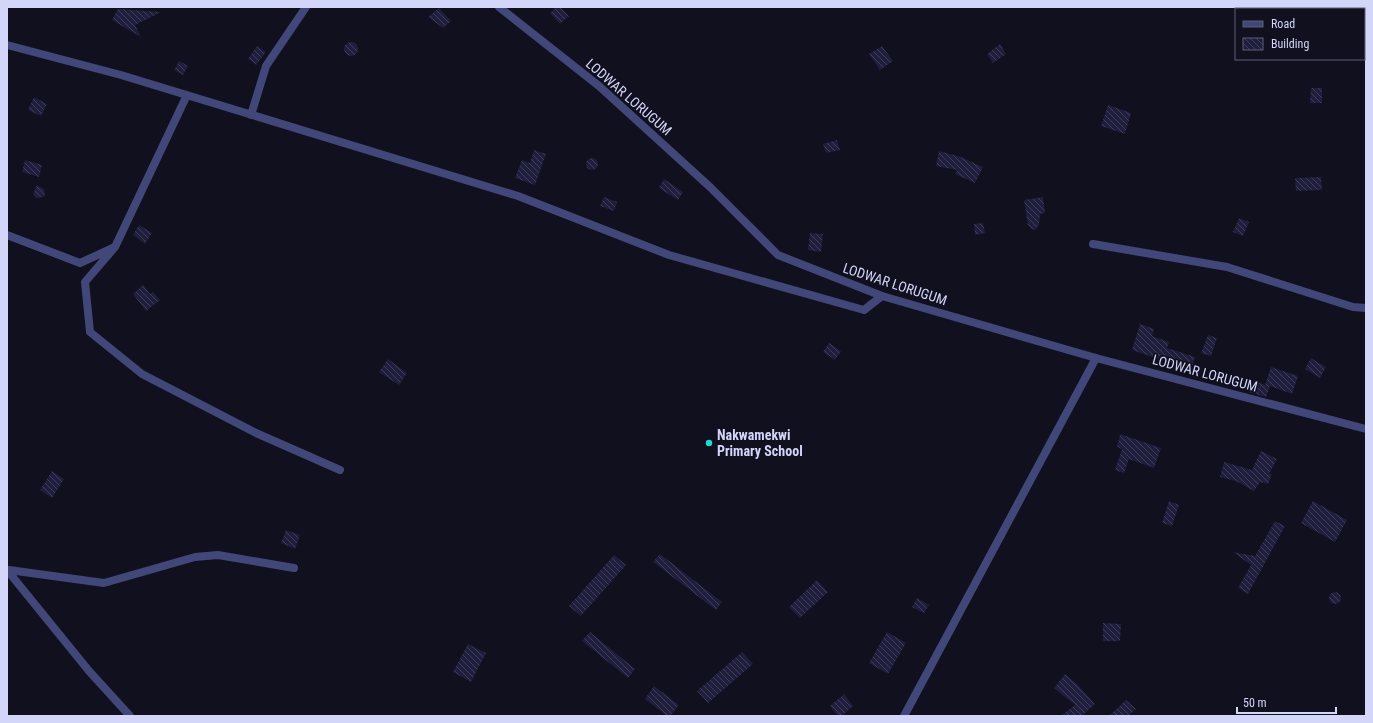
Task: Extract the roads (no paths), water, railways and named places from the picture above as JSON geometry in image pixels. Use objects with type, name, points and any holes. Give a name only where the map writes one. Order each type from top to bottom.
[{"type":"street","points":[[251,115],[266,66],[306,7]]},
{"type":"street","name":"LODWAR LORUGUM","points":[[499,7],[599,86],[710,187],[778,255],[882,296],[1096,358],[1366,429]]},
{"type":"street","points":[[7,46],[120,75],[518,196],[669,255],[864,310],[882,296]]},
{"type":"street","points":[[187,95],[115,247],[85,282],[90,332],[142,374],[256,433],[340,470]]},
{"type":"street","points":[[7,235],[80,263],[115,247]]},
{"type":"street","points":[[1093,244],[1227,267],[1353,307],[1366,308]]},
{"type":"street","points":[[904,716],[1096,358]]},
{"type":"street","points":[[8,570],[104,583],[195,557],[218,555],[294,568]]},
{"type":"street","points":[[8,570],[89,671],[130,716]]},
{"type":"place","name":"Nakwamekwi Primary School","points":[[709,443]]}]
